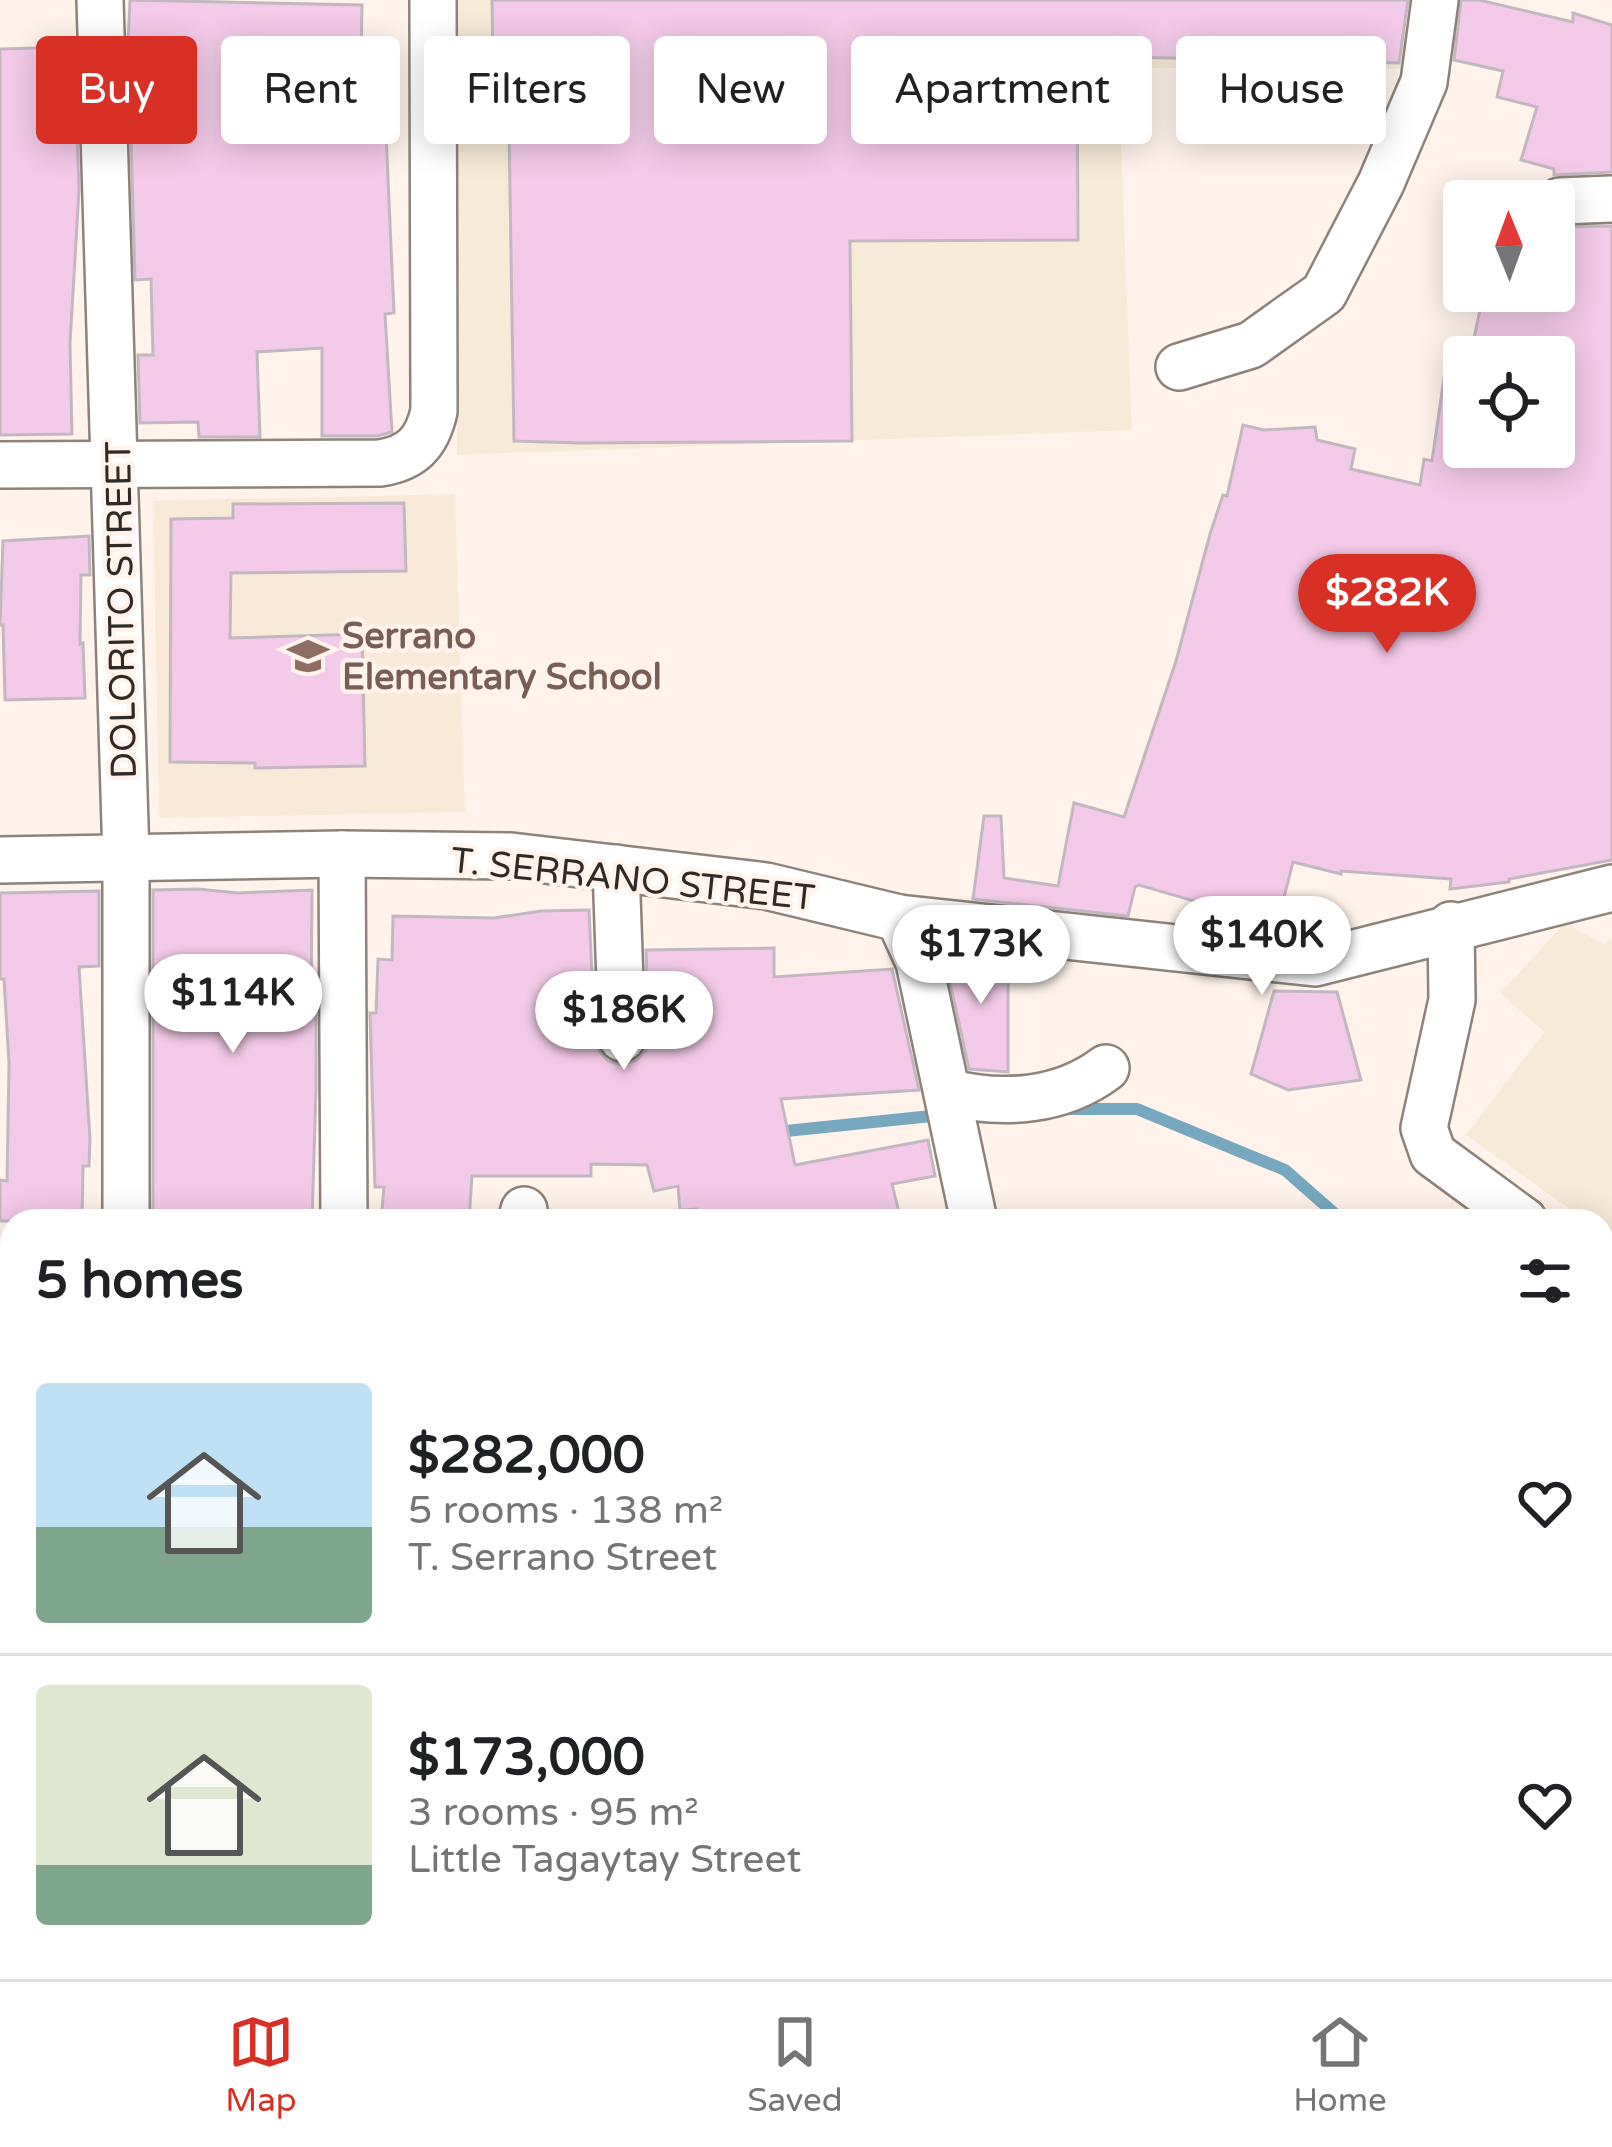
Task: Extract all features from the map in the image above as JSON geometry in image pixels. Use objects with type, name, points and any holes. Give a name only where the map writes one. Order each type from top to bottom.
[{"type":"street","points":[[0,465],[380,463],[399,460],[418,448],[429,432],[434,411],[433,0]]},
{"type":"street","points":[[1179,367],[1252,345],[1324,293],[1382,183],[1424,82],[1435,0]]},
{"type":"street","name":"DOLORITO STREET","points":[[90,4],[117,467],[126,858],[126,1209]]},
{"type":"street","points":[[1575,201],[1612,199]]},
{"type":"street","points":[[342,854],[344,1209]]},
{"type":"street","name":"T. SERRANO STREET","points":[[0,860],[511,856],[766,886],[899,918],[1315,963],[1612,888]]},
{"type":"street","points":[[616,868],[622,1039]]},
{"type":"street","points":[[899,918],[919,962],[971,1209]]},
{"type":"street","points":[[1451,926],[1452,1000],[1424,1129],[1432,1154],[1508,1209]]},
{"type":"street","points":[[948,1094],[1000,1100],[1061,1094],[1081,1087],[1106,1068]]},
{"type":"shaded area","points":[[457,0],[1438,0],[1426,69],[1386,69],[1386,36],[1176,36],[1176,68],[1152,68],[1152,36],[851,36],[851,144],[1121,144],[1132,430],[457,455],[457,144],[630,144],[630,36],[457,36]]},
{"type":"shaded area","name":"Serrano Elementary School","points":[[455,494],[465,812],[159,818],[153,501]]},
{"type":"shaded area","points":[[1565,923],[1605,945],[1612,936],[1612,1209],[1570,1209],[1466,1135],[1544,1032],[1500,993]]},
{"type":"building","points":[[130,0],[362,5],[361,36],[221,36],[221,144],[386,144],[394,313],[385,314],[392,432],[322,436],[322,348],[257,352],[260,437],[199,437],[198,422],[140,423],[138,355],[153,355],[151,279],[135,280],[131,144],[197,144],[197,36],[128,36]]},
{"type":"building","points":[[492,0],[1408,0],[1399,63],[1386,63],[1386,36],[1176,36],[1176,58],[1152,58],[1152,36],[851,36],[851,144],[1077,144],[1078,240],[850,241],[852,441],[514,441],[509,144],[630,144],[630,36],[493,36]]},
{"type":"building","points":[[1461,0],[1573,22],[1573,13],[1612,25],[1612,172],[1554,175],[1554,169],[1521,160],[1537,107],[1497,97],[1503,71],[1454,60]]},
{"type":"building","points":[[36,48],[36,144],[77,144],[70,344],[72,434],[0,435],[0,49]]},
{"type":"building","points":[[1612,226],[1612,860],[1450,889],[1451,879],[1341,874],[1293,862],[1277,925],[1139,885],[1128,916],[973,899],[984,816],[1001,816],[1004,878],[1058,886],[1074,803],[1124,817],[1176,661],[1210,534],[1223,495],[1227,496],[1243,425],[1264,430],[1315,427],[1317,440],[1355,449],[1351,469],[1420,485],[1424,459],[1432,461],[1443,385],[1443,468],[1575,468],[1575,336],[1474,336],[1480,312],[1575,312],[1575,227]]},
{"type":"building","points":[[404,503],[406,571],[231,573],[230,638],[362,634],[365,766],[255,768],[255,763],[170,762],[171,519],[233,518],[233,504]]},
{"type":"building","points":[[89,536],[90,575],[81,575],[85,698],[5,700],[0,625],[3,541]]},
{"type":"building","points":[[153,890],[312,890],[311,1012],[316,1012],[312,1209],[153,1209]]},
{"type":"building","points":[[99,891],[99,966],[79,967],[90,1139],[89,1166],[83,1166],[82,1209],[0,1209],[0,1180],[7,1181],[9,1064],[4,979],[0,979],[0,893]]},
{"type":"building","points":[[589,910],[595,1040],[608,1061],[622,1065],[637,1060],[649,1038],[646,950],[774,948],[774,977],[892,969],[919,1090],[781,1099],[795,1165],[928,1140],[935,1176],[892,1184],[898,1209],[680,1209],[678,1186],[654,1191],[647,1165],[591,1164],[591,1176],[472,1176],[470,1209],[382,1209],[384,1187],[375,1187],[370,1013],[376,1013],[378,959],[392,960],[393,916],[494,918]]},
{"type":"building","points":[[943,950],[1008,957],[1008,1072],[969,1069]]},
{"type":"building","points":[[1274,991],[1337,992],[1361,1080],[1288,1090],[1251,1074]]},
{"type":"waterway","points":[[1063,1109],[1137,1109],[1285,1170],[1329,1209]]},
{"type":"waterway","points":[[786,1131],[941,1115]]},
{"type":"place","name":"Serrano Elementary School","points":[[308,656]]}]
